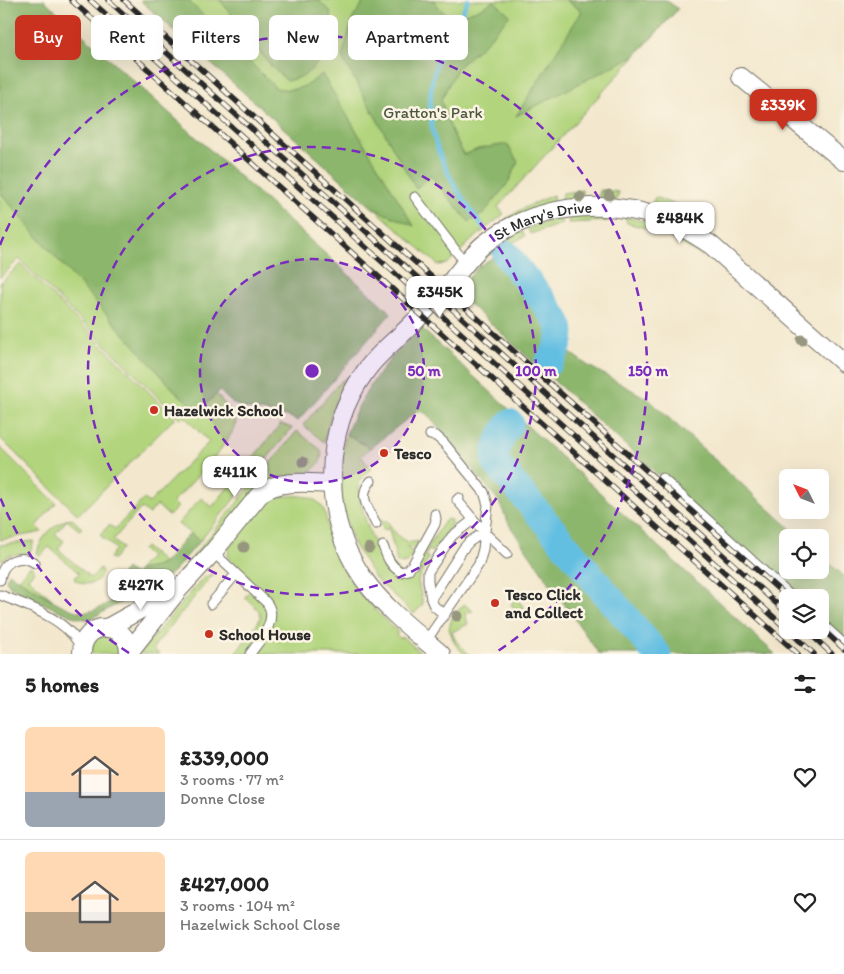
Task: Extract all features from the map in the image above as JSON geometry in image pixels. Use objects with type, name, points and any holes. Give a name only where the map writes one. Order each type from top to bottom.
[{"type":"street","points":[[741,77],[844,161]]},
{"type":"street","name":"St Mary's Drive","points":[[441,654],[383,601],[356,567],[338,524],[332,484],[332,463],[341,421],[354,389],[365,371],[376,358],[406,331],[482,246],[521,222],[552,212],[578,207],[604,206],[635,210],[663,218],[689,231],[711,246],[841,355]]},
{"type":"street","points":[[129,653],[178,590],[266,489],[293,484],[332,484]]},
{"type":"street","points":[[82,653],[85,640],[100,629],[178,590]]},
{"type":"street","points":[[100,629],[116,630],[124,636],[128,644],[129,653]]},
{"type":"lane","points":[[415,197],[459,255],[467,261]]},
{"type":"lane","points":[[426,641],[479,564],[483,553],[488,505],[486,495],[444,443],[436,436],[430,435]]},
{"type":"lane","points":[[662,478],[783,589]]},
{"type":"lane","points":[[371,481],[365,490],[364,498],[376,524]]},
{"type":"lane","points":[[459,498],[457,500],[473,520],[507,554]]},
{"type":"lane","points":[[383,546],[388,560],[394,568],[401,572],[408,570],[431,533],[436,521],[435,514]]},
{"type":"lane","points":[[445,615],[434,606],[431,599],[428,581],[429,569],[452,536],[473,520]]},
{"type":"lane","points":[[431,599],[466,545],[484,532]]},
{"type":"lane","points":[[213,552],[266,602],[271,610],[271,618],[267,629],[250,654]]},
{"type":"lane","points":[[35,562],[23,558],[12,560],[4,568],[0,582],[0,594],[39,610],[57,623],[77,642],[82,653]]},
{"type":"lane","points":[[211,604],[236,574]]},
{"type":"lane","points":[[57,623],[75,631],[89,632],[100,629]]},
{"type":"lane","points":[[829,630],[844,644]]},
{"type":"green space","points":[[0,0],[44,0],[61,15],[15,15],[15,60],[81,60],[81,33],[91,42],[91,60],[111,60],[391,313],[298,421],[282,415],[242,407],[232,403],[220,391],[199,409],[193,407],[175,391],[0,192]]},
{"type":"green space","name":"Gratton's Park","points":[[140,0],[666,0],[678,9],[498,207],[504,214],[472,240],[447,264],[438,265],[207,60],[259,60],[259,15],[173,15],[173,29],[163,20],[163,15],[157,15]]},
{"type":"green space","points":[[140,0],[188,0],[203,15],[173,15],[173,29],[163,21],[163,15],[157,15]]},
{"type":"green space","points":[[220,0],[318,0],[330,11],[331,15],[269,15],[269,60],[320,60],[319,62],[304,76],[287,81],[272,67],[259,50],[259,15],[232,15]]},
{"type":"green space","points":[[365,0],[434,0],[440,9],[448,15],[355,15]]},
{"type":"green space","points":[[566,0],[666,0],[678,9],[635,55],[516,116],[582,11]]},
{"type":"green space","points":[[494,1],[510,15],[485,43],[468,58],[468,15],[461,15],[477,10]]},
{"type":"green space","points":[[348,36],[348,60],[466,60],[458,67],[441,100],[452,132],[464,155],[478,149],[507,144],[518,162],[508,183],[483,214],[469,222],[430,175],[416,189],[342,57]]},
{"type":"green space","points":[[207,60],[248,60],[276,88],[296,89],[322,74],[414,226],[374,209]]},
{"type":"green space","points":[[0,181],[221,389],[216,394],[231,411],[236,421],[233,430],[219,451],[173,502],[178,507],[169,516],[157,505],[149,514],[141,508],[113,540],[122,548],[113,559],[109,558],[116,549],[100,535],[109,525],[115,529],[144,499],[149,503],[209,442],[184,416],[180,419],[19,259],[0,278]]},
{"type":"green space","points":[[582,190],[582,200],[563,202],[561,197],[563,193]]},
{"type":"green space","points":[[600,190],[619,192],[616,202],[598,200]]},
{"type":"green space","points":[[553,195],[554,205],[508,222],[506,219],[524,208]]},
{"type":"green space","points":[[655,197],[676,205],[673,214],[651,207]]},
{"type":"green space","points":[[607,214],[608,221],[568,223],[570,216]]},
{"type":"green space","points":[[625,217],[662,225],[660,232],[627,223]]},
{"type":"green space","points":[[559,218],[562,224],[530,234],[528,228]]},
{"type":"green space","points":[[672,230],[705,251],[702,256],[667,236]]},
{"type":"green space","points":[[522,231],[525,236],[485,257],[482,254]]},
{"type":"green space","points":[[508,248],[572,334],[566,350],[587,365],[648,399],[791,529],[779,529],[779,579],[829,579],[829,563],[844,576],[844,644],[829,630],[829,589],[784,589],[456,292],[479,266]]},
{"type":"green space","points":[[21,264],[175,418],[78,515],[0,438],[0,283]]},
{"type":"green space","points":[[420,327],[775,654],[599,654],[510,526],[498,500],[427,414],[421,411],[416,412],[370,448],[346,434],[353,417],[377,376],[396,352]]},
{"type":"green space","points":[[349,376],[333,409],[324,442],[303,425],[340,382]]},
{"type":"green space","points":[[281,424],[292,428],[200,541],[178,524],[201,498],[212,507]]},
{"type":"green space","points":[[297,431],[321,450],[320,462],[310,471],[308,477],[281,478],[200,560],[179,573]]},
{"type":"green space","points":[[346,434],[370,448],[361,456],[371,469],[360,481],[361,505],[376,548],[380,547],[402,576],[410,574],[444,522],[447,519],[451,520],[451,525],[432,552],[429,550],[425,556],[429,558],[418,580],[423,604],[414,614],[376,579],[354,545],[342,506],[339,463]]},
{"type":"green space","points":[[0,447],[56,503],[36,526],[42,532],[0,540]]},
{"type":"green space","points":[[297,496],[314,500],[321,505],[325,513],[331,542],[351,581],[377,612],[398,632],[396,635],[400,638],[403,637],[422,654],[235,654],[261,617],[259,611],[245,597],[255,586],[246,574],[228,558],[229,548],[270,501],[278,497]]},
{"type":"green space","points":[[71,518],[82,528],[79,530],[67,520],[55,534],[64,541],[58,549],[91,578],[100,568],[102,572],[98,580],[91,583],[86,584],[74,579],[79,573],[49,547],[40,556],[37,553],[45,536],[59,523]]},
{"type":"green space","points":[[380,520],[387,521],[403,540],[408,542],[418,541],[415,549],[407,546],[407,548],[414,552],[408,562],[402,564],[397,562],[389,529],[383,530]]},
{"type":"green space","points":[[190,533],[200,541],[175,570],[164,579],[90,619],[82,619],[50,607],[10,586],[6,580],[9,573],[69,609],[85,612],[92,611],[120,595],[113,585],[126,569],[134,575],[138,570],[156,567],[164,563]]},
{"type":"green space","points":[[34,541],[30,553],[10,555],[0,561],[0,545]]},
{"type":"green space","points":[[145,547],[164,563],[156,567],[138,570],[150,557],[142,550]]},
{"type":"green space","points":[[30,566],[35,570],[28,578],[53,600],[19,580]]},
{"type":"green space","points":[[213,574],[153,648],[159,654],[139,654],[203,578]]},
{"type":"green space","points":[[516,597],[533,621],[511,605]]},
{"type":"green space","points":[[464,604],[473,611],[465,613],[468,624],[452,632],[456,641],[469,654],[464,654],[455,644],[449,629],[452,618]]},
{"type":"green space","points":[[117,636],[121,654],[92,654],[91,643],[97,637]]},
{"type":"waterway","points":[[468,0],[444,43],[435,70],[430,95],[431,118],[435,141],[443,163],[454,185],[484,228]]},
{"type":"waterway","points":[[506,254],[545,303],[558,323],[560,329],[558,347],[549,362]]},
{"type":"waterway","points":[[510,423],[497,447],[496,463],[657,654]]},
{"type":"railway","points":[[71,0],[798,654]]},
{"type":"railway","points":[[90,0],[779,622]]},
{"type":"railway","points":[[108,0],[779,606]]},
{"type":"railway","points":[[124,0],[779,590]]},
{"type":"railway","points":[[829,635],[844,649]]},
{"type":"railway","points":[[798,639],[814,654]]},
{"type":"railway","points":[[816,639],[832,654]]},
{"type":"place","name":"Hazelwick School","points":[[154,410]]},
{"type":"place","name":"Tesco","points":[[384,453]]},
{"type":"place","name":"Tesco Click and Collect","points":[[495,603]]},
{"type":"place","name":"School House","points":[[209,634]]}]
